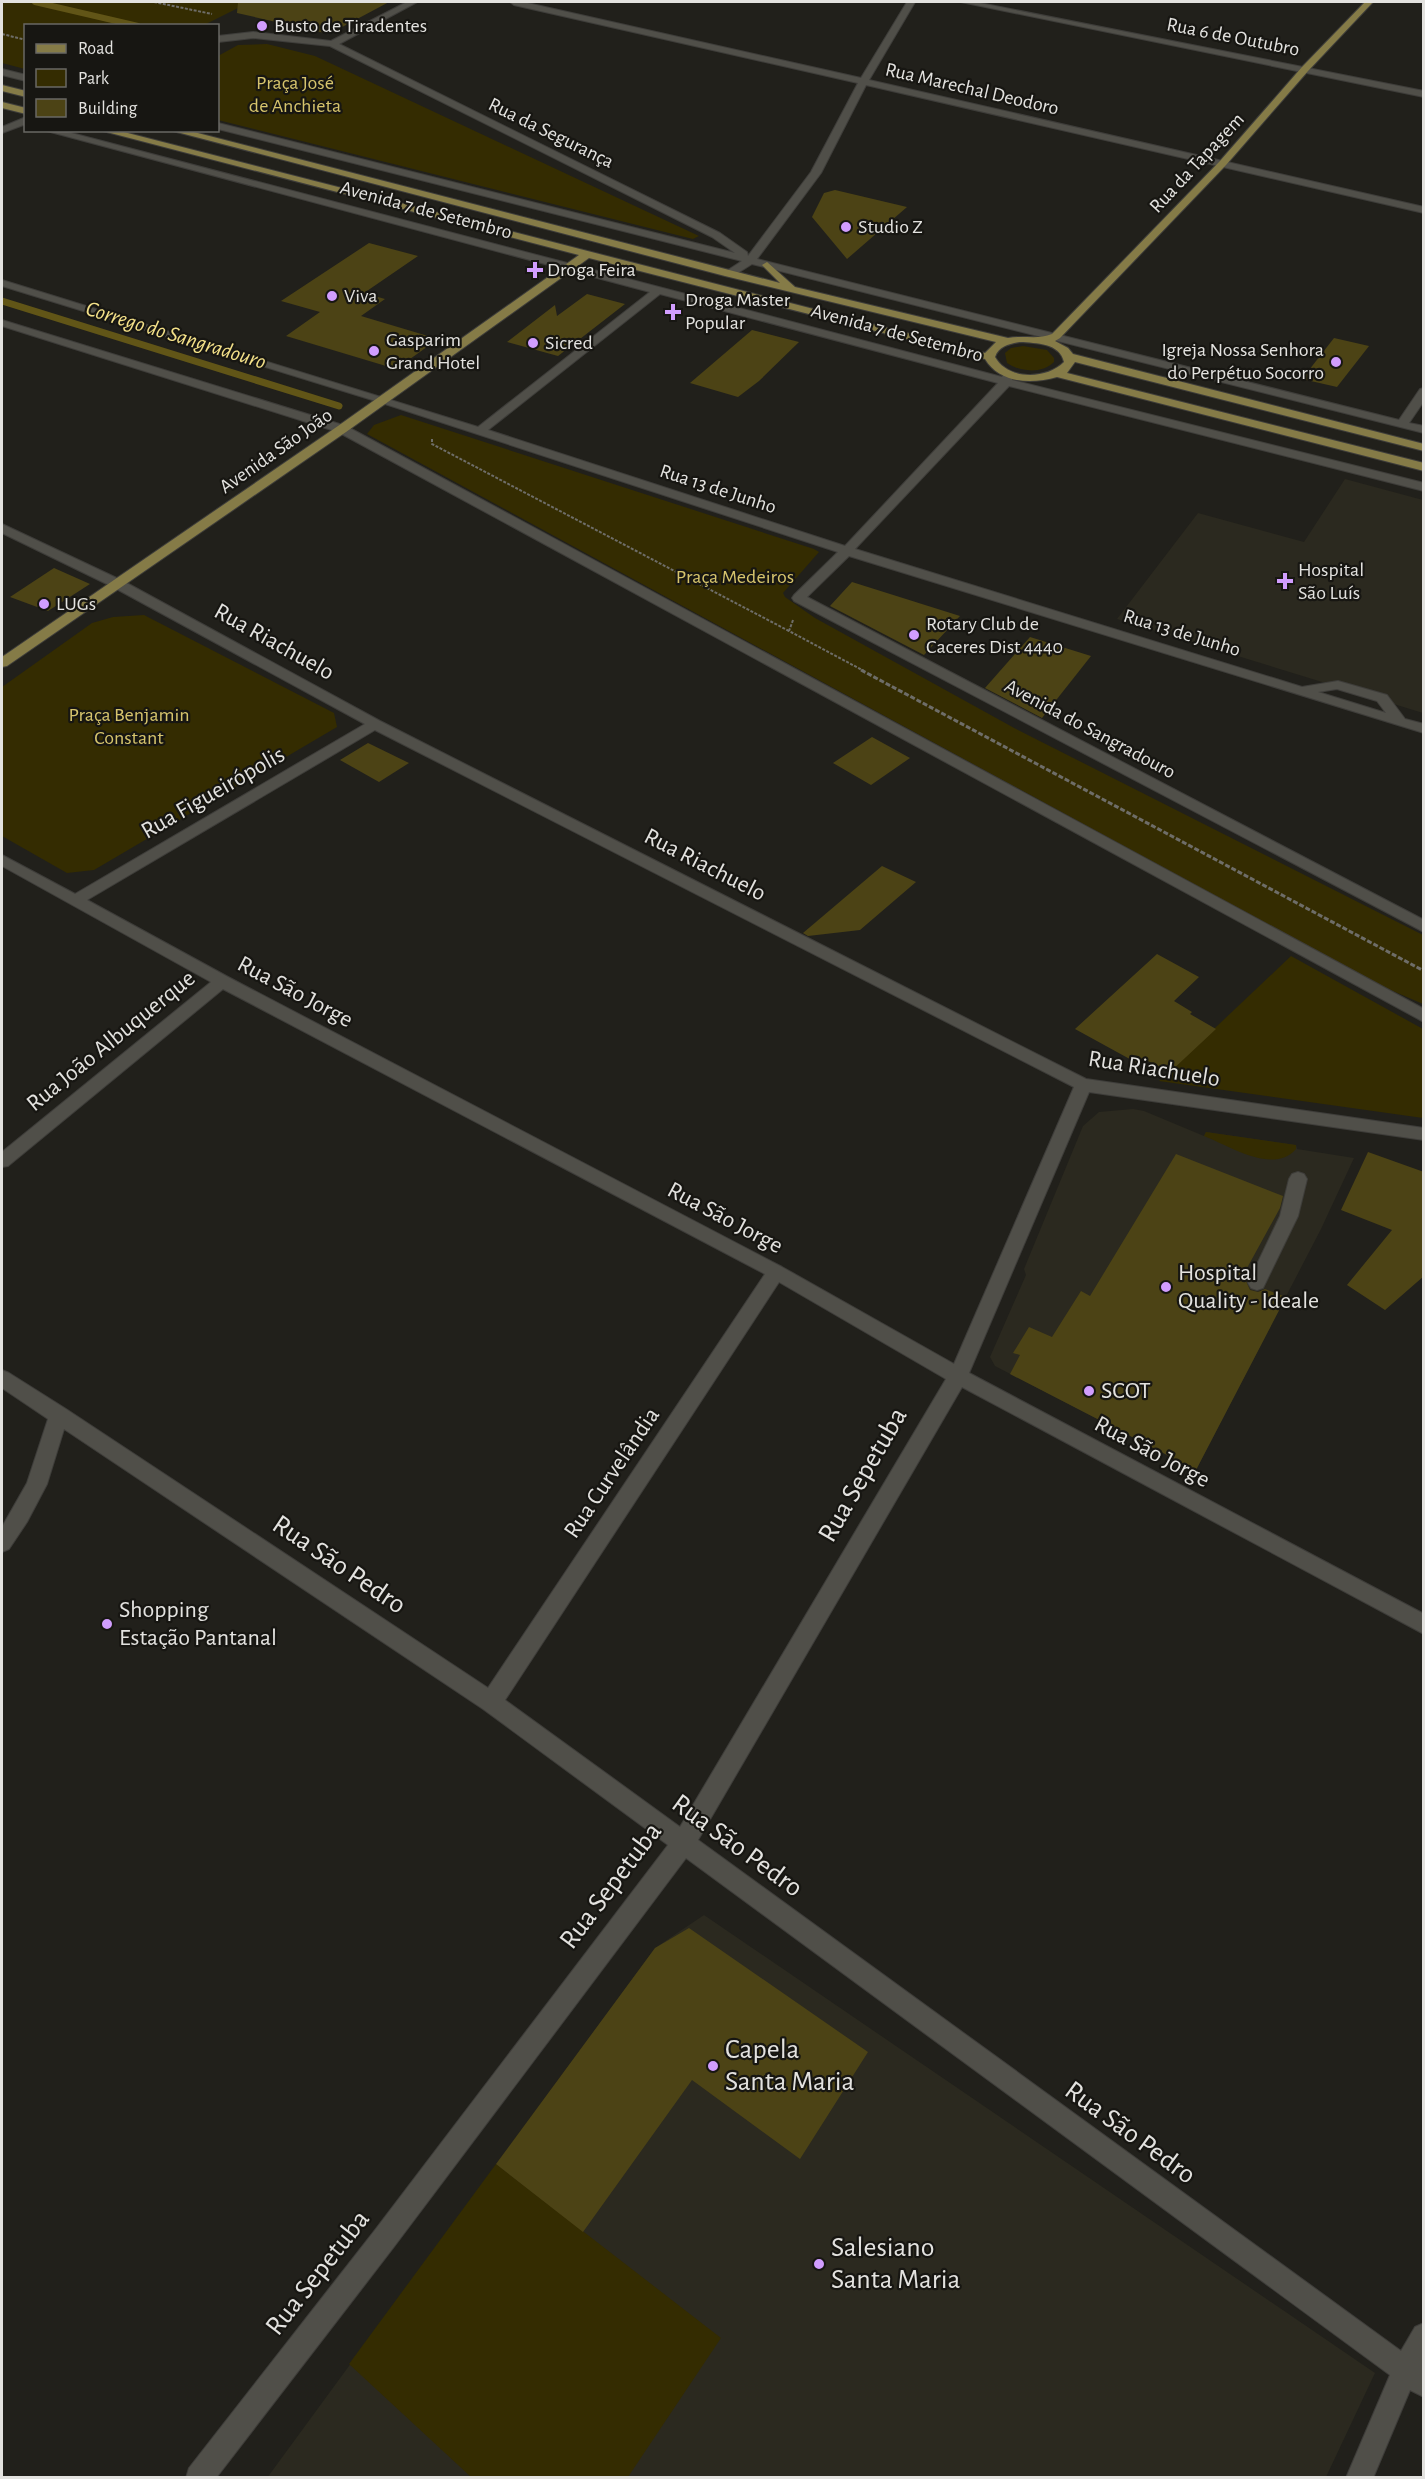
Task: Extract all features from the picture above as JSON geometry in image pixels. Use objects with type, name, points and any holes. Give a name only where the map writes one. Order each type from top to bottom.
[{"type":"main road","name":"Rua da Tapagem","points":[[1051,339],[1223,163],[1305,69],[1369,2]]},
{"type":"main road","points":[[2,88],[24,94]]},
{"type":"main road","points":[[2,105],[24,110]]},
{"type":"main road","name":"Avenida 7 de Setembro","points":[[111,132],[989,357]]},
{"type":"main road","name":"Avenida 7 de Setembro","points":[[181,132],[791,289],[1008,341],[1051,339]]},
{"type":"main road","name":"Avenida São João","points":[[2,663],[342,429],[586,255]]},
{"type":"main road","points":[[767,265],[791,289]]},
{"type":"main road","points":[[695,281],[716,280],[729,273]]},
{"type":"main road","points":[[1051,339],[1070,357],[1424,448]]},
{"type":"main road","points":[[1008,341],[991,351],[989,357],[994,367],[1008,378],[1035,378],[1058,374],[1066,369],[1070,363],[1070,357]]},
{"type":"main road","points":[[1058,374],[1424,469]]},
{"type":"street","points":[[219,39],[253,35],[332,44],[413,2]]},
{"type":"street","name":"Rua Marechal Deodoro","points":[[514,2],[1424,210]]},
{"type":"street","points":[[729,273],[750,260],[816,173],[864,82],[911,2]]},
{"type":"street","name":"Rua 6 de Outubro","points":[[965,2],[1424,94]]},
{"type":"street","name":"Rua da Segurança","points":[[332,44],[716,235],[750,260]]},
{"type":"street","points":[[2,72],[24,78]]},
{"type":"street","points":[[2,119],[23,122]]},
{"type":"street","points":[[2,130],[23,122]]},
{"type":"street","name":"Avenida 7 de Setembro","points":[[219,126],[750,260],[1051,339],[1248,385],[1424,430]]},
{"type":"street","name":"Avenida 7 de Setembro","points":[[55,132],[658,291],[1008,378],[1211,434],[1419,486]]},
{"type":"street","points":[[282,159],[303,147]]},
{"type":"street","points":[[243,182],[262,170]]},
{"type":"street","name":"Rua 13 de Junho","points":[[2,283],[383,400],[847,551],[1302,690],[1338,685],[1382,698],[1400,721],[1424,729]]},
{"type":"street","points":[[479,432],[658,291]]},
{"type":"street","points":[[2,323],[342,429],[1424,1016]]},
{"type":"street","points":[[799,598],[847,551],[1008,378]]},
{"type":"street","points":[[1235,400],[1248,385]]},
{"type":"street","points":[[1402,424],[1424,391]]},
{"type":"street","points":[[1211,434],[1224,416]]},
{"type":"street","points":[[1419,486],[1424,469]]},
{"type":"street","name":"Rua Riachuelo","points":[[2,528],[118,584],[375,724],[1083,1085],[1424,1134]]},
{"type":"street","name":"Avenida do Sangradouro","points":[[799,598],[1424,927]]},
{"type":"street","name":"Rua Figueirópolis","points":[[74,901],[375,724]]},
{"type":"street","name":"Rua São Jorge","points":[[2,860],[222,981],[776,1272],[958,1376],[1424,1625]]},
{"type":"street","name":"Rua João Albuquerque","points":[[2,1161],[222,981]]},
{"type":"street","name":"Rua Sepetuba","points":[[199,2478],[384,2240],[683,1844],[958,1376],[1083,1085]]},
{"type":"street","points":[[1257,1283],[1289,1216],[1298,1179]]},
{"type":"street","name":"Rua Curvelândia","points":[[491,1702],[776,1272]]},
{"type":"street","name":"Rua São Pedro","points":[[2,1377],[491,1702],[1414,2377]]},
{"type":"street","points":[[2,1543],[37,1484],[59,1415]]},
{"type":"street","points":[[1359,2478],[1414,2377],[1424,2336]]},
{"type":"path","points":[[154,2],[212,14]]},
{"type":"path","points":[[2,34],[24,40]]},
{"type":"path","points":[[435,434],[430,442],[432,444],[789,631],[1424,971]]},
{"type":"path","points":[[789,631],[799,598]]},
{"type":"shaded area","name":"Hospital São Luís","points":[[1345,479],[1423,500],[1423,713],[1117,619],[1198,513],[1304,542]]},
{"type":"shaded area","points":[[1133,1109],[1144,1111],[1204,1136],[1206,1132],[1296,1145],[1297,1149],[1354,1158],[1321,1229],[1196,1470],[995,1366],[990,1357],[1026,1275],[1024,1269],[1083,1126],[1099,1112]]},
{"type":"shaded area","name":"Salesiano Santa Maria","points":[[704,1915],[1375,2373],[1326,2477],[267,2478],[655,1948]]},
{"type":"green space","points":[[2,2],[250,2],[206,24],[24,24],[24,69],[2,63]]},
{"type":"green space","name":"Praça José de Anchieta","points":[[267,44],[315,56],[699,236],[693,239],[219,120],[219,55],[238,45]]},
{"type":"green space","points":[[1023,346],[1047,350],[1054,358],[1054,362],[1037,370],[1024,370],[1007,363],[1005,353],[1011,348]]},
{"type":"green space","name":"Praça Medeiros","points":[[401,415],[814,549],[819,552],[783,593],[785,597],[815,618],[1016,729],[1423,935],[1423,1004],[1379,985],[367,434],[374,425]]},
{"type":"green space","name":"Praça Benjamin Constant","points":[[144,615],[334,713],[337,727],[94,870],[67,873],[2,836],[2,687],[92,623],[113,617]]},
{"type":"green space","points":[[1291,956],[1423,1029],[1423,1118],[1159,1081]]},
{"type":"green space","points":[[1206,1132],[1296,1145],[1296,1149],[1287,1156],[1264,1159],[1251,1156],[1204,1136]]},
{"type":"green space","points":[[496,2164],[721,2338],[628,2477],[471,2477],[349,2364]]},
{"type":"building","points":[[238,2],[389,2],[329,34],[237,13]]},
{"type":"building","name":"Studio Z","points":[[835,190],[907,207],[847,259],[812,217],[824,193]]},
{"type":"building","name":"Viva","points":[[369,243],[418,256],[364,293],[385,299],[361,316],[438,339],[396,369],[286,336],[320,312],[281,301]]},
{"type":"building","points":[[587,294],[625,304],[558,356],[507,342],[555,305],[557,316]]},
{"type":"building","points":[[752,330],[799,342],[759,381],[738,397],[690,383]]},
{"type":"building","name":"Igreja Nossa Senhora do Perpétuo Socorro","points":[[1334,338],[1369,346],[1337,387],[1302,379]]},
{"type":"building","points":[[54,568],[90,584],[48,611],[10,597]]},
{"type":"building","name":"Rotary Club de Caceres Dist 4440","points":[[852,582],[960,616],[924,655],[830,606]]},
{"type":"building","points":[[1030,637],[1091,656],[1042,718],[985,688]]},
{"type":"building","points":[[872,737],[910,758],[871,785],[833,763]]},
{"type":"building","points":[[368,743],[409,763],[379,782],[340,760]]},
{"type":"building","points":[[882,866],[916,882],[860,930],[808,936],[803,933]]},
{"type":"building","points":[[1157,954],[1199,977],[1174,1001],[1192,1012],[1190,1014],[1216,1029],[1170,1072],[1142,1058],[1137,1063],[1075,1029]]},
{"type":"building","points":[[1368,1152],[1424,1172],[1424,1276],[1385,1310],[1347,1285],[1392,1230],[1341,1210]]},
{"type":"building","name":"Hospital Quality - Ideale","points":[[1176,1154],[1283,1196],[1280,1208],[1241,1279],[1246,1281],[1250,1290],[1258,1292],[1265,1289],[1286,1297],[1196,1470],[1010,1374],[1020,1355],[1013,1353],[1029,1327],[1052,1337],[1081,1291],[1090,1296]]},
{"type":"building","name":"Capela Santa Maria","points":[[689,1928],[868,2052],[800,2159],[692,2080],[583,2232],[496,2164],[655,1948]]},
{"type":"waterway","points":[[35,2],[129,24]]},
{"type":"waterway","name":"Corrego do Sangradouro","points":[[2,301],[339,406]]},
{"type":"place","name":"Busto de Tiradentes","points":[[262,26]]},
{"type":"place","name":"Studio Z","points":[[846,227]]},
{"type":"place","name":"Droga Feira","points":[[535,270]]},
{"type":"place","name":"Viva","points":[[332,296]]},
{"type":"place","name":"Droga Master Popular","points":[[673,312]]},
{"type":"place","name":"Sicred","points":[[533,343]]},
{"type":"place","name":"Gasparim Grand Hotel","points":[[374,351]]},
{"type":"place","name":"Igreja Nossa Senhora do Perpétuo Socorro","points":[[1336,362]]},
{"type":"place","name":"Hospital São Luís","points":[[1285,581]]},
{"type":"place","name":"LUGs","points":[[44,604]]},
{"type":"place","name":"Rotary Club de Caceres Dist 4440","points":[[914,635]]},
{"type":"place","name":"Hospital Quality - Ideale","points":[[1166,1287]]},
{"type":"place","name":"SCOT","points":[[1089,1391]]},
{"type":"place","name":"Shopping Estação Pantanal","points":[[107,1624]]},
{"type":"place","name":"Capela Santa Maria","points":[[713,2066]]},
{"type":"place","name":"Salesiano Santa Maria","points":[[819,2264]]}]
